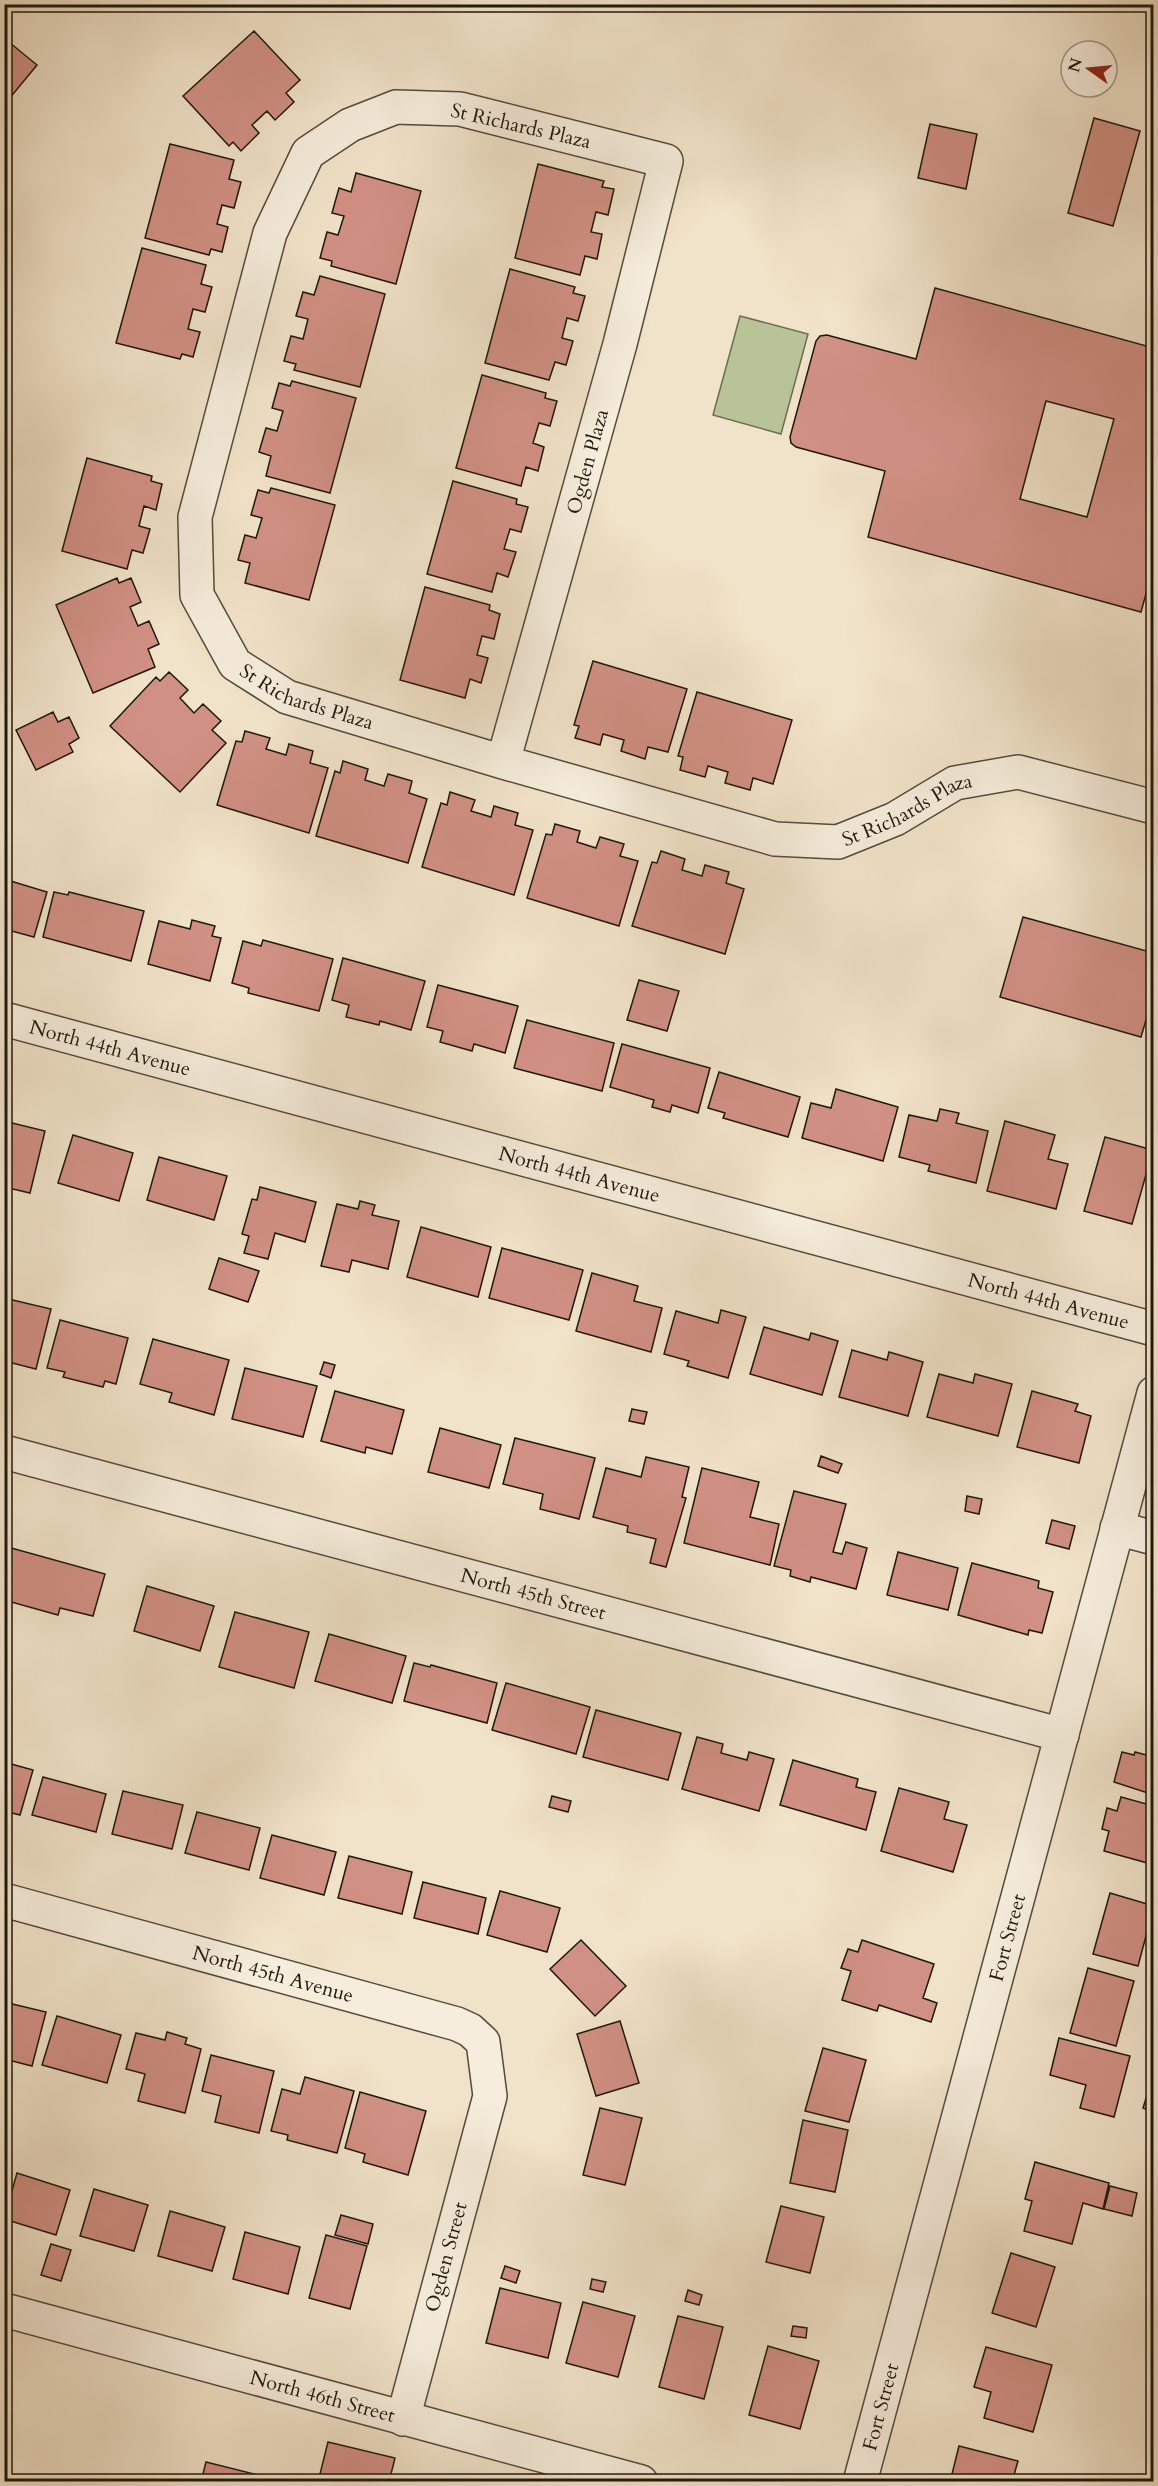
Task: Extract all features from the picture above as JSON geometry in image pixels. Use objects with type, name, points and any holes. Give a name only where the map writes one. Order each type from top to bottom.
[{"type":"street","name":"St Richards Plaza","points":[[666,161],[460,109],[396,107],[350,125],[308,153],[270,233],[195,517],[197,595],[235,664],[287,697],[503,762],[775,839],[838,842],[895,819],[955,783],[1018,772],[1154,807]]},
{"type":"street","name":"Ogden Plaza","points":[[503,762],[620,344],[666,161]]},
{"type":"street","name":"North 44th Avenue","points":[[4,1019],[1154,1329]]},
{"type":"street","name":"Fort Street","points":[[860,2481],[1154,1394]]},
{"type":"street","name":"North 45th Street","points":[[4,1452],[1062,1735]]},
{"type":"street","points":[[1117,1528],[1154,1538]]},
{"type":"street","name":"North 45th Avenue","points":[[4,1900],[457,2024],[470,2030],[483,2042],[490,2096]]},
{"type":"street","name":"Ogden Street","points":[[403,2419],[490,2096]]},
{"type":"street","name":"North 46th Street","points":[[4,2310],[403,2419],[641,2481]]},
{"type":"green space","points":[[740,316],[808,334],[781,434],[713,415]]},
{"type":"building","points":[[79,4],[93,4],[87,11]]},
{"type":"building","points":[[254,31],[300,80],[286,93],[294,102],[275,120],[267,111],[252,125],[259,133],[241,151],[233,142],[229,146],[183,96]]},
{"type":"building","points":[[4,38],[37,65],[4,105]]},
{"type":"building","points":[[1094,118],[1140,131],[1113,226],[1068,213]]},
{"type":"building","points":[[930,124],[977,134],[966,189],[918,178]]},
{"type":"building","points":[[170,144],[234,160],[229,179],[241,182],[234,208],[222,205],[217,224],[228,227],[222,252],[211,249],[209,255],[145,238]]},
{"type":"building","points":[[538,164],[604,181],[602,187],[614,189],[608,215],[596,212],[591,232],[602,234],[597,259],[585,256],[580,275],[515,258]]},
{"type":"building","points":[[356,173],[421,191],[396,284],[331,266],[332,261],[320,258],[327,232],[338,235],[344,216],[332,213],[339,188],[351,192]]},
{"type":"building","points":[[142,248],[206,265],[201,284],[212,287],[205,312],[193,309],[188,329],[200,332],[193,357],[182,354],[180,359],[116,343]]},
{"type":"building","points":[[510,269],[575,287],[573,293],[585,296],[578,321],[567,318],[562,338],[573,341],[566,365],[555,362],[549,380],[485,363]]},
{"type":"building","points":[[320,276],[385,294],[360,387],[294,370],[296,364],[284,361],[291,336],[303,339],[308,319],[296,316],[303,292],[314,295]]},
{"type":"building","points":[[935,288],[1154,348],[1154,565],[1141,612],[868,537],[885,471],[796,447],[791,443],[790,437],[816,341],[820,336],[827,335],[916,359]],"holes":[[[1046,401],[1114,419],[1087,517],[1020,499]]]},
{"type":"building","points":[[482,375],[546,393],[545,398],[557,401],[550,426],[539,423],[533,443],[544,447],[538,471],[526,467],[521,486],[456,468]]},
{"type":"building","points":[[292,381],[356,398],[330,493],[266,476],[271,456],[259,452],[266,428],[277,431],[283,411],[272,408],[279,383],[290,386]]},
{"type":"building","points":[[87,458],[152,476],[151,481],[162,484],[156,510],[144,506],[139,526],[150,529],[143,553],[132,550],[127,569],[62,551]]},
{"type":"building","points":[[453,481],[517,499],[516,504],[528,507],[521,532],[510,529],[504,549],[516,552],[508,577],[497,573],[492,592],[427,574]]},
{"type":"building","points":[[271,488],[335,505],[309,600],[245,583],[250,563],[238,560],[245,535],[256,538],[262,518],[251,515],[258,490],[269,493]]},
{"type":"building","points":[[117,578],[119,583],[131,578],[141,602],[130,607],[138,626],[149,621],[159,644],[148,649],[155,667],[93,693],[56,605]]},
{"type":"building","points":[[425,587],[490,605],[489,610],[500,614],[494,639],[482,636],[477,655],[488,658],[481,683],[470,679],[465,698],[400,680]]},
{"type":"building","points":[[593,661],[687,689],[668,752],[648,747],[645,759],[621,751],[624,740],[603,734],[600,745],[575,738],[579,726],[574,725]]},
{"type":"building","points":[[169,672],[188,690],[180,698],[194,713],[203,704],[221,721],[212,730],[226,743],[180,792],[110,726],[156,677],[160,681]]},
{"type":"building","points":[[697,692],[792,720],[773,784],[753,778],[750,790],[725,783],[728,772],[708,766],[705,777],[680,770],[683,757],[678,756]]},
{"type":"building","points":[[53,712],[58,722],[69,717],[79,738],[69,744],[73,752],[36,770],[16,730]]},
{"type":"building","points":[[245,731],[270,738],[266,749],[286,755],[289,744],[313,751],[310,763],[328,768],[309,833],[217,805],[236,741],[242,742]]},
{"type":"building","points":[[343,761],[368,769],[365,780],[384,786],[388,774],[412,781],[409,793],[427,799],[408,863],[316,836],[335,771],[340,773]]},
{"type":"building","points":[[450,792],[475,800],[471,811],[491,817],[494,806],[518,813],[515,825],[533,830],[514,895],[422,867],[441,803],[447,805]]},
{"type":"building","points":[[555,824],[580,831],[577,842],[596,848],[600,837],[624,844],[620,856],[638,861],[619,926],[527,898],[546,834],[552,835]]},
{"type":"building","points":[[661,851],[685,859],[682,870],[702,876],[705,865],[729,872],[726,883],[744,889],[725,954],[632,926],[652,862],[657,863]]},
{"type":"building","points":[[4,879],[47,892],[34,937],[4,929]]},
{"type":"building","points":[[54,892],[68,895],[69,892],[144,911],[131,961],[43,937]]},
{"type":"building","points":[[1023,917],[1154,953],[1154,993],[1141,1037],[1000,997]]},
{"type":"building","points":[[192,920],[215,926],[212,936],[221,938],[210,981],[148,964],[159,921],[190,929]]},
{"type":"building","points":[[263,940],[333,959],[319,1011],[248,993],[249,988],[232,983],[243,941],[261,946]]},
{"type":"building","points":[[343,958],[425,981],[411,1030],[380,1021],[379,1025],[346,1017],[349,1005],[332,1000]]},
{"type":"building","points":[[639,980],[679,991],[667,1031],[627,1020]]},
{"type":"building","points":[[438,985],[518,1006],[505,1053],[474,1044],[472,1051],[440,1042],[443,1031],[427,1027]]},
{"type":"building","points":[[527,1020],[614,1043],[602,1091],[514,1068]]},
{"type":"building","points":[[622,1044],[710,1068],[698,1113],[672,1105],[670,1112],[652,1107],[654,1100],[610,1087]]},
{"type":"building","points":[[719,1072],[800,1097],[788,1137],[723,1118],[725,1113],[708,1108]]},
{"type":"building","points":[[836,1089],[898,1107],[883,1161],[802,1138],[811,1103],[831,1108]]},
{"type":"building","points":[[940,1109],[959,1113],[956,1123],[988,1131],[976,1183],[928,1171],[930,1165],[899,1157],[909,1115],[937,1121]]},
{"type":"building","points":[[1005,1121],[1055,1135],[1048,1159],[1068,1164],[1056,1209],[987,1191]]},
{"type":"building","points":[[8,1122],[45,1131],[30,1193],[4,1187],[4,1123],[8,1124]]},
{"type":"building","points":[[73,1135],[133,1153],[119,1201],[58,1183]]},
{"type":"building","points":[[1105,1137],[1153,1150],[1132,1224],[1084,1211]]},
{"type":"building","points":[[159,1157],[227,1176],[214,1220],[147,1200]]},
{"type":"building","points":[[260,1187],[316,1202],[305,1242],[275,1233],[268,1259],[244,1253],[249,1236],[242,1234],[252,1199],[257,1200]]},
{"type":"building","points":[[360,1201],[375,1205],[372,1215],[399,1221],[388,1269],[352,1260],[349,1272],[321,1266],[337,1204],[358,1209]]},
{"type":"building","points":[[421,1227],[491,1247],[478,1297],[407,1277]]},
{"type":"building","points":[[502,1248],[583,1270],[569,1320],[489,1298]]},
{"type":"building","points":[[219,1258],[259,1271],[248,1302],[209,1289]]},
{"type":"building","points":[[592,1273],[638,1286],[634,1301],[662,1308],[651,1352],[576,1331]]},
{"type":"building","points":[[4,1298],[51,1309],[36,1369],[4,1361]]},
{"type":"building","points":[[721,1310],[746,1317],[728,1378],[687,1366],[689,1361],[664,1354],[676,1311],[718,1323]]},
{"type":"building","points":[[60,1320],[128,1338],[116,1384],[105,1381],[103,1387],[63,1377],[65,1372],[47,1368]]},
{"type":"building","points":[[764,1327],[809,1340],[811,1333],[838,1341],[822,1395],[750,1374]]},
{"type":"building","points":[[153,1339],[229,1360],[214,1415],[169,1402],[172,1393],[140,1384]]},
{"type":"building","points":[[852,1350],[887,1360],[889,1352],[923,1362],[908,1416],[839,1397]]},
{"type":"building","points":[[324,1362],[335,1365],[331,1378],[320,1374]]},
{"type":"building","points":[[245,1368],[317,1386],[303,1437],[232,1419]]},
{"type":"building","points":[[939,1374],[973,1383],[975,1374],[1012,1384],[998,1436],[927,1417]]},
{"type":"building","points":[[335,1391],[404,1410],[392,1454],[366,1447],[365,1453],[321,1441]]},
{"type":"building","points":[[1032,1391],[1078,1404],[1075,1411],[1091,1416],[1079,1463],[1017,1447]]},
{"type":"building","points":[[632,1409],[647,1412],[644,1424],[629,1421]]},
{"type":"building","points":[[440,1428],[501,1445],[489,1488],[428,1472]]},
{"type":"building","points":[[515,1438],[595,1458],[579,1519],[540,1509],[543,1494],[503,1484]]},
{"type":"building","points":[[821,1456],[842,1464],[838,1473],[818,1466]]},
{"type":"building","points":[[646,1457],[689,1467],[682,1497],[686,1498],[666,1567],[650,1563],[656,1539],[627,1532],[628,1526],[593,1517],[606,1468],[641,1477]]},
{"type":"building","points":[[702,1468],[759,1482],[750,1517],[779,1524],[770,1565],[684,1543]]},
{"type":"building","points":[[794,1491],[846,1504],[833,1552],[842,1554],[846,1542],[867,1548],[856,1589],[811,1577],[810,1582],[790,1576],[791,1570],[774,1566]]},
{"type":"building","points":[[967,1496],[982,1499],[979,1514],[965,1511]]},
{"type":"building","points":[[1052,1520],[1075,1526],[1069,1549],[1046,1543]]},
{"type":"building","points":[[4,1546],[105,1574],[93,1616],[60,1608],[58,1615],[4,1600]]},
{"type":"building","points":[[898,1552],[958,1568],[948,1610],[887,1595]]},
{"type":"building","points":[[972,1563],[1039,1581],[1038,1588],[1053,1592],[1042,1633],[1029,1630],[1028,1635],[958,1615]]},
{"type":"building","points":[[147,1586],[214,1606],[200,1651],[134,1631]]},
{"type":"building","points":[[235,1612],[309,1632],[294,1688],[219,1667]]},
{"type":"building","points":[[329,1634],[406,1656],[392,1703],[315,1681]]},
{"type":"building","points":[[414,1663],[430,1667],[431,1665],[497,1683],[487,1723],[404,1701]]},
{"type":"building","points":[[506,1683],[590,1707],[576,1754],[492,1730]]},
{"type":"building","points":[[596,1710],[681,1733],[668,1780],[583,1757]]},
{"type":"building","points":[[697,1737],[723,1744],[721,1753],[747,1760],[749,1752],[774,1759],[759,1811],[682,1789]]},
{"type":"building","points":[[1122,1752],[1134,1755],[1135,1752],[1154,1757],[1154,1795],[1114,1782]]},
{"type":"building","points":[[793,1760],[858,1779],[856,1787],[876,1792],[866,1830],[780,1805]]},
{"type":"building","points":[[4,1762],[33,1770],[20,1815],[4,1811]]},
{"type":"building","points":[[43,1777],[106,1794],[96,1832],[32,1815]]},
{"type":"building","points":[[899,1788],[949,1802],[944,1819],[967,1825],[953,1872],[881,1851]]},
{"type":"building","points":[[123,1791],[183,1805],[172,1849],[112,1834]]},
{"type":"building","points":[[552,1796],[571,1801],[568,1812],[549,1807]]},
{"type":"building","points":[[1121,1797],[1154,1806],[1154,1857],[1151,1864],[1104,1851],[1109,1831],[1102,1829],[1107,1808],[1117,1811]]},
{"type":"building","points":[[197,1812],[260,1828],[249,1870],[185,1853]]},
{"type":"building","points":[[272,1835],[336,1852],[324,1895],[260,1878]]},
{"type":"building","points":[[349,1856],[412,1872],[402,1914],[338,1898]]},
{"type":"building","points":[[423,1882],[486,1898],[478,1934],[414,1918]]},
{"type":"building","points":[[500,1891],[560,1908],[547,1952],[487,1935]]},
{"type":"building","points":[[1110,1893],[1154,1906],[1138,1966],[1093,1954]]},
{"type":"building","points":[[581,1940],[626,1986],[595,2016],[550,1969]]},
{"type":"building","points":[[862,1940],[934,1964],[923,1998],[937,2003],[931,2022],[879,2005],[877,2011],[842,2000],[851,1971],[841,1968],[848,1949],[858,1952]]},
{"type":"building","points":[[1088,1968],[1134,1981],[1116,2046],[1070,2033]]},
{"type":"building","points":[[4,2002],[46,2012],[32,2066],[4,2059]]},
{"type":"building","points":[[57,2016],[121,2035],[107,2083],[42,2065]]},
{"type":"building","points":[[620,2021],[639,2083],[596,2096],[577,2034]]},
{"type":"building","points":[[167,2032],[187,2038],[185,2044],[201,2049],[185,2113],[138,2101],[145,2074],[126,2069],[136,2033],[165,2040]]},
{"type":"building","points":[[1059,2038],[1130,2056],[1114,2117],[1080,2108],[1086,2085],[1050,2075]]},
{"type":"building","points":[[823,2048],[866,2060],[849,2122],[805,2111]]},
{"type":"building","points":[[211,2055],[274,2071],[259,2133],[215,2122],[221,2096],[202,2091]]},
{"type":"building","points":[[1154,2073],[1154,2112],[1143,2108]]},
{"type":"building","points":[[305,2077],[354,2091],[337,2153],[287,2140],[288,2135],[271,2131],[282,2089],[300,2094]]},
{"type":"building","points":[[360,2092],[426,2111],[408,2175],[363,2162],[365,2154],[345,2148]]},
{"type":"building","points":[[600,2108],[642,2118],[625,2185],[583,2175]]},
{"type":"building","points":[[803,2120],[848,2130],[835,2192],[790,2183]]},
{"type":"building","points":[[1035,2162],[1109,2183],[1103,2209],[1083,2203],[1072,2244],[1024,2231],[1032,2201],[1025,2199]]},
{"type":"building","points":[[17,2173],[70,2190],[56,2235],[4,2219]]},
{"type":"building","points":[[1110,2186],[1137,2193],[1132,2216],[1104,2209]]},
{"type":"building","points":[[94,2189],[148,2205],[134,2251],[80,2236]]},
{"type":"building","points":[[781,2206],[824,2217],[810,2273],[766,2262]]},
{"type":"building","points":[[170,2211],[225,2227],[212,2271],[158,2256]]},
{"type":"building","points":[[341,2215],[373,2224],[368,2244],[335,2235]]},
{"type":"building","points":[[245,2232],[300,2247],[288,2294],[233,2279]]},
{"type":"building","points":[[326,2235],[367,2246],[350,2309],[309,2298]]},
{"type":"building","points":[[51,2244],[71,2250],[61,2281],[41,2275]]},
{"type":"building","points":[[1011,2253],[1055,2267],[1036,2327],[992,2313]]},
{"type":"building","points":[[505,2266],[520,2271],[516,2283],[501,2278]]},
{"type":"building","points":[[592,2279],[606,2282],[603,2292],[590,2289]]},
{"type":"building","points":[[500,2288],[561,2303],[548,2358],[486,2343]]},
{"type":"building","points":[[688,2290],[702,2295],[699,2305],[685,2301]]},
{"type":"building","points":[[583,2302],[635,2316],[618,2377],[566,2363]]},
{"type":"building","points":[[678,2316],[723,2327],[704,2399],[659,2387]]},
{"type":"building","points":[[793,2326],[807,2328],[806,2338],[791,2336]]},
{"type":"building","points":[[768,2346],[819,2361],[800,2429],[749,2415]]},
{"type":"building","points":[[986,2347],[1052,2365],[1033,2432],[984,2418],[991,2392],[974,2387]]},
{"type":"building","points":[[328,2442],[395,2458],[389,2482],[318,2482]]},
{"type":"building","points":[[959,2446],[1018,2461],[1012,2482],[950,2482]]},
{"type":"building","points":[[206,2462],[270,2478],[269,2482],[201,2482]]}]
